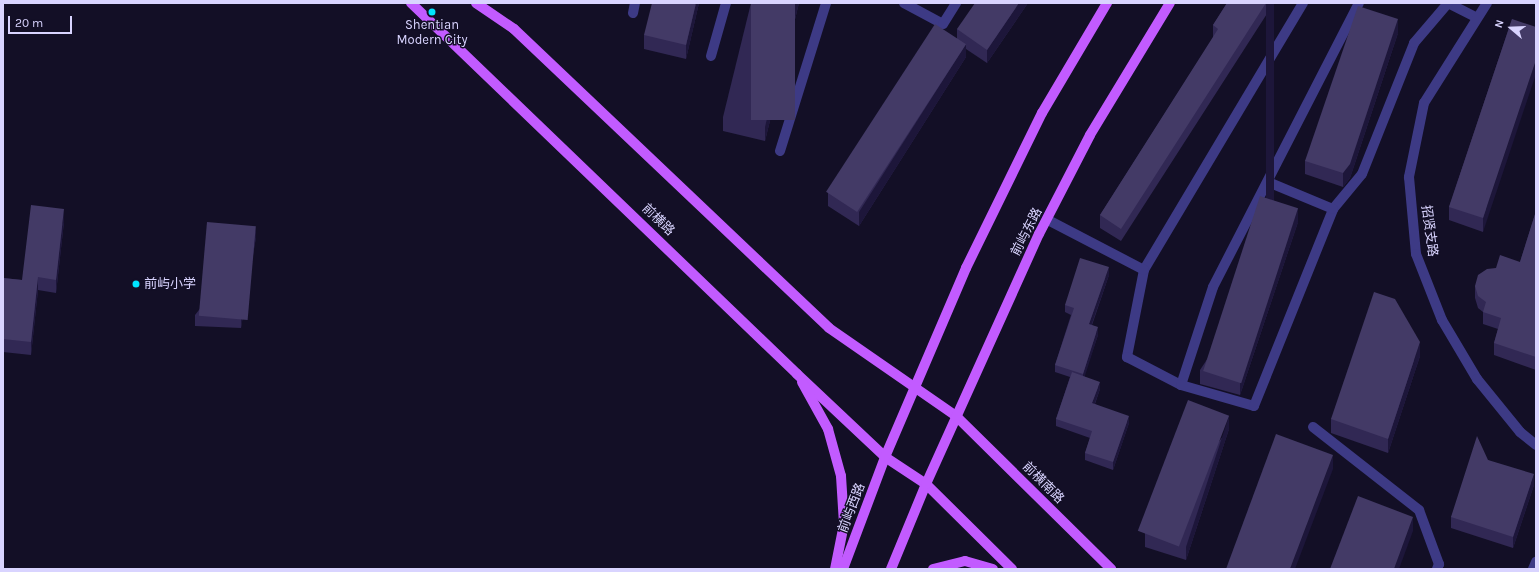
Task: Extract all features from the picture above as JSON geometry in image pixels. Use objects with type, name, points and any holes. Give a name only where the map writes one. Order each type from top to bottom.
[{"type":"main road","name":"前横路","points":[[411,3],[797,374],[886,457],[926,484]]},
{"type":"main road","points":[[476,3],[514,29],[829,328],[914,386]]},
{"type":"main road","points":[[886,457],[914,386],[1003,191],[1042,113],[1107,3]]},
{"type":"main road","name":"前屿东路","points":[[926,484],[956,416],[1048,220],[1090,135],[1170,3]]},
{"type":"main road","points":[[797,374],[837,453],[844,524],[835,569]]},
{"type":"main road","name":"前横南路","points":[[914,386],[956,416],[1111,569]]},
{"type":"main road","name":"前屿西路","points":[[843,569],[886,457]]},
{"type":"main road","points":[[891,569],[926,484],[1012,569]]},
{"type":"main road","points":[[933,569],[965,561],[993,569]]},
{"type":"lane","points":[[633,14],[636,3]]},
{"type":"lane","points":[[711,56],[726,3]]},
{"type":"lane","points":[[780,151],[826,3]]},
{"type":"lane","points":[[904,3],[943,24],[956,3]]},
{"type":"lane","points":[[1303,3],[1144,270],[1126,357],[1181,385],[1254,406],[1333,209],[1362,174],[1414,43],[1448,3],[1475,17]]},
{"type":"lane","points":[[1181,385],[1213,287],[1359,3]]},
{"type":"lane","name":"招贤支路","points":[[1487,3],[1475,17],[1424,103],[1410,177],[1416,254],[1442,320],[1477,379],[1520,432],[1536,445]]},
{"type":"lane","points":[[1268,182],[1333,209]]},
{"type":"lane","points":[[1048,220],[1144,270]]},
{"type":"lane","points":[[1313,427],[1419,510],[1439,567]]},
{"type":"lane","points":[[1534,569],[1536,562]]},
{"type":"building","points":[[652,3],[696,3],[686,45],[644,35]]},
{"type":"building","points":[[751,3],[795,3],[795,120],[751,120]]},
{"type":"building","points":[[975,3],[1019,3],[987,50],[957,29]]},
{"type":"building","points":[[1227,3],[1266,3],[1121,229],[1100,215],[1218,29],[1213,25]]},
{"type":"building","points":[[1358,6],[1398,19],[1350,164],[1343,173],[1305,161]]},
{"type":"building","points":[[1512,19],[1536,27],[1536,60],[1483,218],[1449,207]]},
{"type":"building","points":[[935,24],[966,44],[857,212],[826,192]]},
{"type":"building","points":[[1260,196],[1298,208],[1241,383],[1203,371]]},
{"type":"building","points":[[31,205],[64,209],[56,280],[38,277],[31,342],[3,339],[3,278],[22,280]]},
{"type":"building","points":[[1536,211],[1536,357],[1494,343],[1501,318],[1483,312],[1486,302],[1478,296],[1475,286],[1478,275],[1487,269],[1496,268],[1500,255],[1520,262]]},
{"type":"building","points":[[207,222],[256,226],[248,320],[199,316]]},
{"type":"building","points":[[1080,258],[1109,267],[1089,324],[1098,327],[1083,374],[1055,365],[1074,308],[1065,305]]},
{"type":"building","points":[[1374,292],[1395,299],[1420,342],[1388,439],[1331,419]]},
{"type":"building","points":[[1072,372],[1100,382],[1092,403],[1129,416],[1113,462],[1085,453],[1092,431],[1056,419]]},
{"type":"building","points":[[1188,400],[1229,416],[1179,546],[1138,531]]},
{"type":"building","points":[[1276,434],[1333,455],[1290,569],[1226,569]]},
{"type":"building","points":[[1477,436],[1488,460],[1534,474],[1513,537],[1451,517]]},
{"type":"building","points":[[1358,496],[1413,517],[1394,569],[1330,569]]},
{"type":"place","name":"Shentian Modern City","points":[[432,12]]},
{"type":"place","name":"前屿小学","points":[[136,284]]}]
